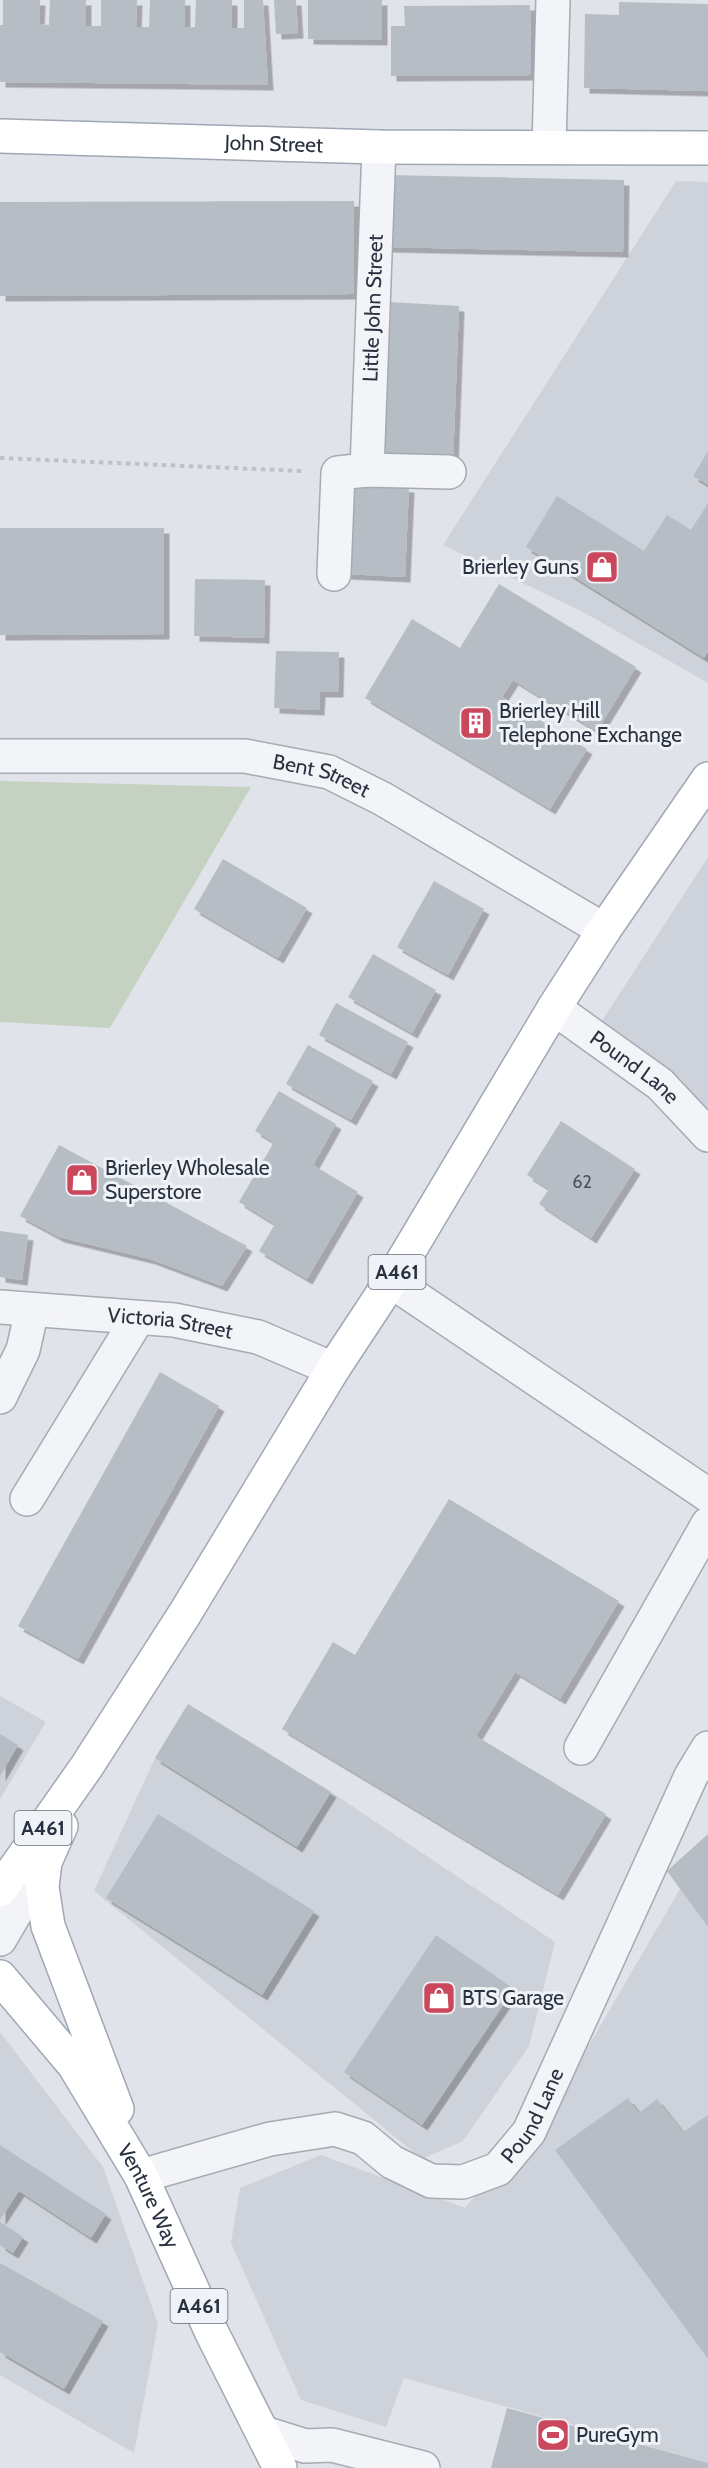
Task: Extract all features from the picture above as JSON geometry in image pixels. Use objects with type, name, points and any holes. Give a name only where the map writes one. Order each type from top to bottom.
[{"type":"main road","name":"John Street","points":[[0,136],[379,147],[708,148]]},
{"type":"main road","name":"A461","points":[[0,1890],[87,1766],[184,1616],[333,1369],[391,1281],[554,1008],[604,930],[708,779]]},
{"type":"main road","points":[[87,1766],[45,1862],[42,1887],[48,1926],[90,2033],[141,2176]]},
{"type":"main road","name":"Venture Way","points":[[0,1977],[74,2065],[141,2176],[212,2333],[280,2468]]},
{"type":"main road","name":"Venture Way","points":[[264,2433],[266,2468]]},
{"type":"street","points":[[549,146],[553,0]]},
{"type":"street","name":"Little John Street","points":[[334,574],[353,471],[379,147]]},
{"type":"street","points":[[353,471],[449,472]]},
{"type":"street","name":"Bent Street","points":[[0,756],[245,756],[329,772],[383,799],[604,930]]},
{"type":"street","name":"Pound Lane","points":[[554,1008],[660,1083],[708,1134]]},
{"type":"street","points":[[391,1281],[708,1495]]},
{"type":"street","points":[[0,1398],[23,1350],[16,1308]]},
{"type":"street","name":"Victoria Street","points":[[16,1308],[174,1320],[258,1337],[333,1369]]},
{"type":"street","points":[[27,1499],[138,1318]]},
{"type":"street","points":[[581,1748],[708,1524]]},
{"type":"street","name":"Pound Lane","points":[[141,2176],[270,2139],[335,2129],[363,2138],[392,2162],[431,2181],[463,2182],[498,2169],[529,2132],[686,1785],[708,1748]]},
{"type":"street","points":[[0,1939],[45,1862]]},
{"type":"street","points":[[264,2433],[305,2446],[332,2445],[423,2468]]},
{"type":"path","points":[[0,458],[353,471]]},
{"type":"shaded area","points":[[676,181],[708,182],[708,683],[583,612],[443,545]]},
{"type":"shaded area","points":[[708,857],[708,1135],[602,1021]]},
{"type":"shaded area","points":[[0,1696],[46,1722],[0,1799]]},
{"type":"shaded area","points":[[188,1704],[331,1792],[555,1942],[529,2046],[463,2141],[422,2159],[94,1891],[155,1758]]},
{"type":"shaded area","points":[[708,1841],[708,2463],[404,2378],[386,2427],[301,2400],[231,2243],[240,2188],[321,2155],[465,2208],[560,2095]]},
{"type":"shaded area","points":[[0,2032],[103,2167],[158,2324],[134,2453],[0,2375]]},
{"type":"green space","points":[[0,781],[251,787],[110,1028],[0,1022]]},
{"type":"building","points":[[3,0],[40,0],[39,24],[49,25],[50,0],[86,0],[86,26],[101,26],[101,0],[137,0],[136,27],[149,27],[150,0],[185,0],[185,28],[195,27],[196,0],[232,0],[232,28],[244,28],[244,0],[263,0],[268,85],[0,82],[0,25],[3,25]]},
{"type":"building","points":[[274,0],[296,0],[298,33],[276,34]]},
{"type":"building","points":[[308,0],[382,0],[382,40],[308,39]]},
{"type":"building","points":[[619,2],[708,4],[708,91],[584,88],[585,14],[619,15]]},
{"type":"building","points":[[530,5],[531,75],[391,76],[391,26],[405,26],[404,6]]},
{"type":"building","points":[[387,175],[624,180],[623,252],[385,247]]},
{"type":"building","points":[[354,201],[354,294],[0,296],[0,202]]},
{"type":"building","points":[[389,302],[459,306],[453,462],[382,459]]},
{"type":"building","points":[[708,451],[708,485],[693,476]]},
{"type":"building","points":[[349,485],[409,487],[405,577],[345,574]]},
{"type":"building","points":[[557,496],[644,551],[667,515],[691,530],[708,503],[708,652],[704,658],[526,547]]},
{"type":"building","points":[[0,528],[164,528],[164,634],[0,635]]},
{"type":"building","points":[[195,579],[265,580],[264,638],[194,636]]},
{"type":"building","points":[[499,584],[636,667],[597,731],[513,680],[502,697],[587,749],[550,809],[365,698],[412,619],[460,648]]},
{"type":"building","points":[[276,651],[339,652],[338,692],[320,692],[319,710],[274,708]]},
{"type":"building","points":[[223,859],[307,908],[278,958],[194,909]]},
{"type":"building","points":[[434,881],[484,909],[448,975],[397,947]]},
{"type":"building","points":[[373,954],[436,990],[412,1033],[348,997]]},
{"type":"building","points":[[336,1003],[408,1042],[391,1074],[319,1035]]},
{"type":"building","points":[[308,1045],[373,1081],[351,1120],[286,1084]]},
{"type":"building","points":[[279,1091],[336,1124],[313,1165],[358,1192],[307,1279],[259,1251],[275,1224],[239,1202],[274,1142],[255,1131]]},
{"type":"building","points":[[561,1121],[635,1169],[591,1238],[539,1204],[549,1189],[527,1175]]},
{"type":"building","name":"Brierley Wholesale Superstore","points":[[59,1145],[247,1246],[222,1286],[150,1259],[59,1237],[20,1216]]},
{"type":"building","points":[[0,1231],[28,1235],[22,1280],[0,1277]]},
{"type":"building","points":[[160,1372],[219,1406],[78,1659],[18,1626]]},
{"type":"building","points":[[449,1499],[619,1601],[560,1699],[515,1672],[476,1736],[606,1814],[558,1895],[282,1729],[333,1642],[355,1655]]},
{"type":"building","points":[[188,1704],[331,1792],[297,1847],[155,1758]]},
{"type":"building","points":[[0,1734],[18,1745],[0,1776]]},
{"type":"building","points":[[158,1814],[314,1911],[262,1995],[106,1898]]},
{"type":"building","points":[[708,1834],[708,1927],[667,1871]]},
{"type":"building","points":[[436,1935],[514,1989],[422,2125],[344,2072]]},
{"type":"building","points":[[628,2098],[639,2113],[657,2099],[683,2132],[708,2115],[708,2359],[555,2150]]},
{"type":"building","points":[[0,2145],[106,2214],[91,2238],[19,2191],[0,2220]]},
{"type":"building","points":[[0,2222],[23,2237],[13,2253],[0,2245]]},
{"type":"building","points":[[0,2263],[103,2321],[64,2389],[0,2352]]},
{"type":"building","name":"PureGym","points":[[507,2408],[708,2463],[708,2468],[491,2468]]},
{"type":"place","name":"Brierley Guns","points":[[602,567]]},
{"type":"place","name":"Brierley Hill Telephone Exchange","points":[[476,723]]},
{"type":"place","name":"Brierley Wholesale Superstore","points":[[82,1180]]},
{"type":"place","name":"BTS Garage","points":[[439,1998]]},
{"type":"place","name":"PureGym","points":[[553,2435]]}]
